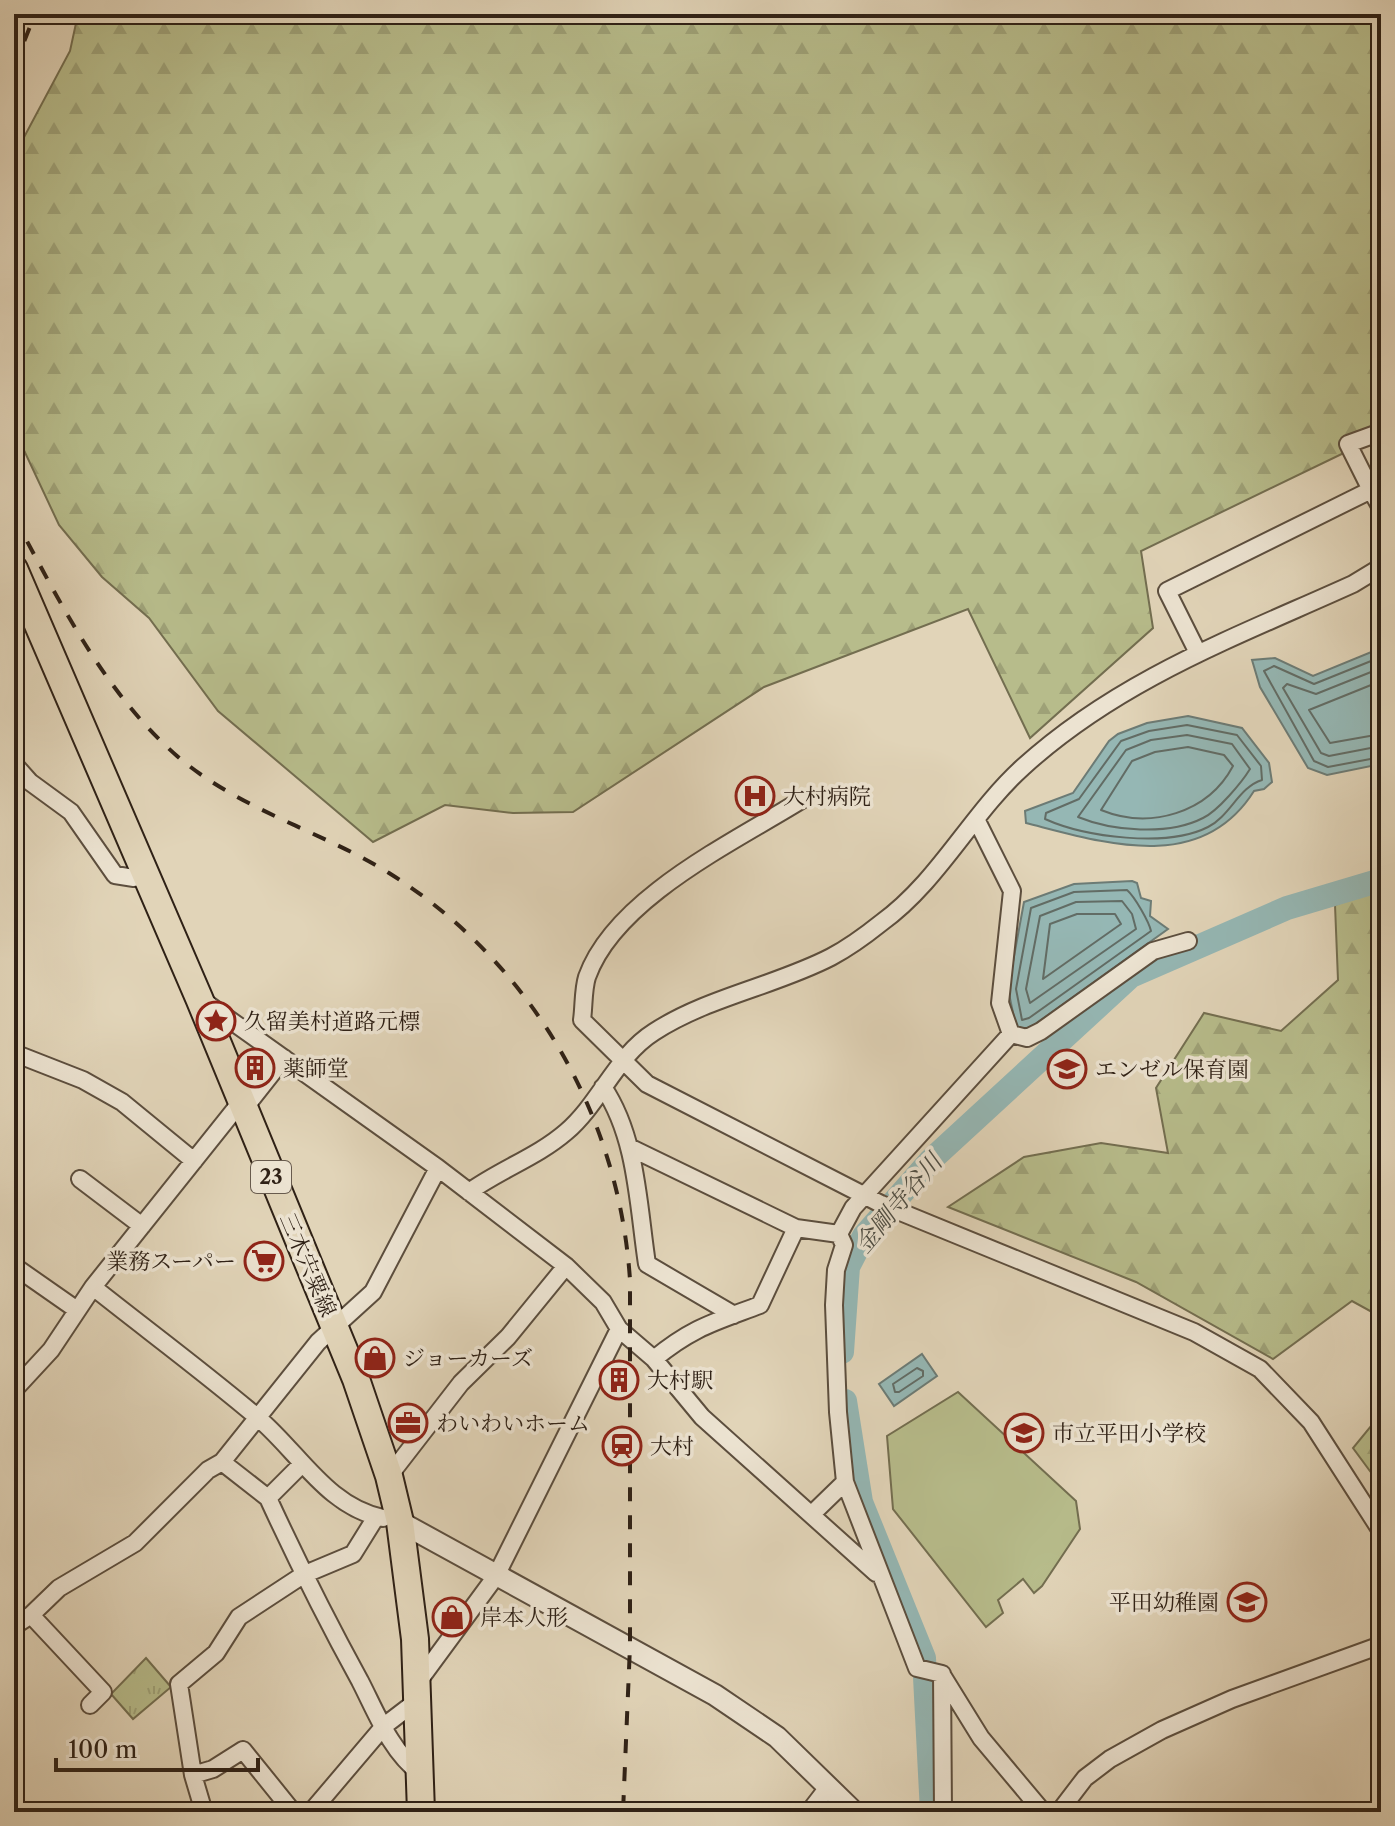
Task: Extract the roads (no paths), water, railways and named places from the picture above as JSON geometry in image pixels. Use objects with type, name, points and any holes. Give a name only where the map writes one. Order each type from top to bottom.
[{"type":"main road","name":"三木宍粟線","points":[[14,569],[41,625],[199,998],[334,1327],[389,1476],[388,1520],[418,1691],[421,1812]]},
{"type":"street","points":[[1381,432],[1348,444],[1381,508]]},
{"type":"street","points":[[1198,653],[1167,591],[1371,490]]},
{"type":"street","points":[[469,1192],[492,1175],[533,1156],[569,1130],[622,1062],[652,1033],[705,1007],[832,957],[884,921],[920,887],[1020,770],[1065,730],[1124,690],[1198,653],[1353,584],[1381,567]]},
{"type":"street","points":[[14,764],[30,782],[71,812],[115,875],[134,878],[145,874]]},
{"type":"street","points":[[803,799],[659,889],[626,917],[595,959],[586,980],[582,1020],[647,1084],[866,1196],[1194,1332],[1260,1369],[1311,1422],[1381,1531]]},
{"type":"street","points":[[977,821],[1012,891],[1000,1003],[1011,1034]]},
{"type":"street","points":[[1011,1034],[1027,1038],[1041,1031],[1153,951],[1188,941]]},
{"type":"street","points":[[199,998],[438,1168],[566,1266],[603,1302],[619,1329],[654,1359],[702,1417],[880,1577]]},
{"type":"street","points":[[839,1234],[853,1208],[1011,1034]]},
{"type":"street","points":[[14,1053],[83,1080],[122,1102],[194,1161]]},
{"type":"street","points":[[14,1390],[51,1350],[93,1287],[194,1161],[284,1058]]},
{"type":"street","points":[[603,1087],[613,1102],[629,1147],[647,1264],[734,1315]]},
{"type":"street","points":[[629,1147],[796,1228],[839,1234]]},
{"type":"street","points":[[14,1626],[31,1615],[59,1588],[135,1543],[208,1470],[222,1462],[334,1327],[373,1292],[387,1271],[438,1168]]},
{"type":"street","points":[[80,1179],[142,1226]]},
{"type":"street","points":[[654,1359],[677,1340],[721,1316],[734,1315],[760,1305],[796,1228]]},
{"type":"street","points":[[839,1234],[844,1245],[836,1270],[834,1336],[845,1482],[917,1668],[942,1674],[981,1738],[1043,1812]]},
{"type":"street","points":[[14,1266],[77,1310]]},
{"type":"street","points":[[389,1476],[461,1383],[508,1337],[566,1266]]},
{"type":"street","points":[[93,1287],[258,1418],[292,1450],[301,1465],[348,1505],[388,1520],[715,1695],[777,1737],[854,1812]]},
{"type":"street","points":[[311,1812],[418,1691],[496,1576],[619,1329]]},
{"type":"street","points":[[222,1462],[268,1498],[303,1575],[384,1726],[405,1762],[420,1773]]},
{"type":"street","points":[[268,1498],[301,1465]]},
{"type":"street","points":[[812,1514],[845,1482]]},
{"type":"street","points":[[204,1812],[193,1775],[179,1684],[216,1653],[239,1617],[303,1575],[353,1554],[388,1520]]},
{"type":"street","points":[[31,1615],[103,1692],[90,1705]]},
{"type":"street","points":[[1059,1812],[1085,1778],[1110,1759],[1162,1730],[1270,1684],[1381,1645]]},
{"type":"street","points":[[942,1674],[943,1812]]},
{"type":"street","points":[[193,1775],[213,1769],[243,1750],[293,1812]]},
{"type":"street","points":[[809,1812],[829,1786]]},
{"type":"water","points":[[1381,648],[1381,764],[1327,775],[1308,768],[1260,687],[1252,660],[1275,658],[1313,676]]},
{"type":"water","points":[[1188,716],[1242,728],[1269,763],[1272,782],[1264,789],[1254,791],[1232,817],[1207,834],[1179,843],[1150,846],[1119,844],[1026,823],[1025,811],[1073,793],[1109,741],[1118,734],[1147,723]]},
{"type":"water","points":[[1137,883],[1141,898],[1151,901],[1150,916],[1168,929],[1034,1025],[1026,1029],[1016,1027],[1008,989],[1024,902],[1074,884]]},
{"type":"water","points":[[922,1354],[937,1376],[894,1406],[879,1384]]},
{"type":"waterway","name":"金剛寺谷川","points":[[842,1352],[848,1267],[864,1236],[931,1160],[1131,976],[1287,908],[1381,880]]},
{"type":"waterway","name":"金剛寺谷川","points":[[845,1401],[861,1502],[924,1658],[932,1812]]},
{"type":"railway","points":[[14,67],[35,14]]},
{"type":"railway","points":[[14,517],[85,644],[151,731],[177,756],[226,791],[363,858],[440,909],[485,951],[525,997],[559,1048],[586,1102],[608,1159],[622,1219],[630,1280],[630,1646],[623,1812]]},
{"type":"place","name":"大村病院","points":[[755,796]]},
{"type":"place","name":"久留美村道路元標","points":[[216,1021]]},
{"type":"place","name":"薬師堂","points":[[255,1068]]},
{"type":"place","name":"エンゼル保育園","points":[[1067,1069]]},
{"type":"place","name":"業務スーパー","points":[[264,1261]]},
{"type":"place","name":"ジョーカーズ","points":[[375,1358]]},
{"type":"place","name":"大村駅","points":[[619,1380]]},
{"type":"place","name":"わいわいホーム","points":[[408,1423]]},
{"type":"place","name":"市立平田小学校","points":[[1024,1433]]},
{"type":"place","name":"大村","points":[[622,1446]]},
{"type":"place","name":"平田幼稚園","points":[[1247,1602]]},
{"type":"place","name":"岸本人形","points":[[452,1617]]}]
